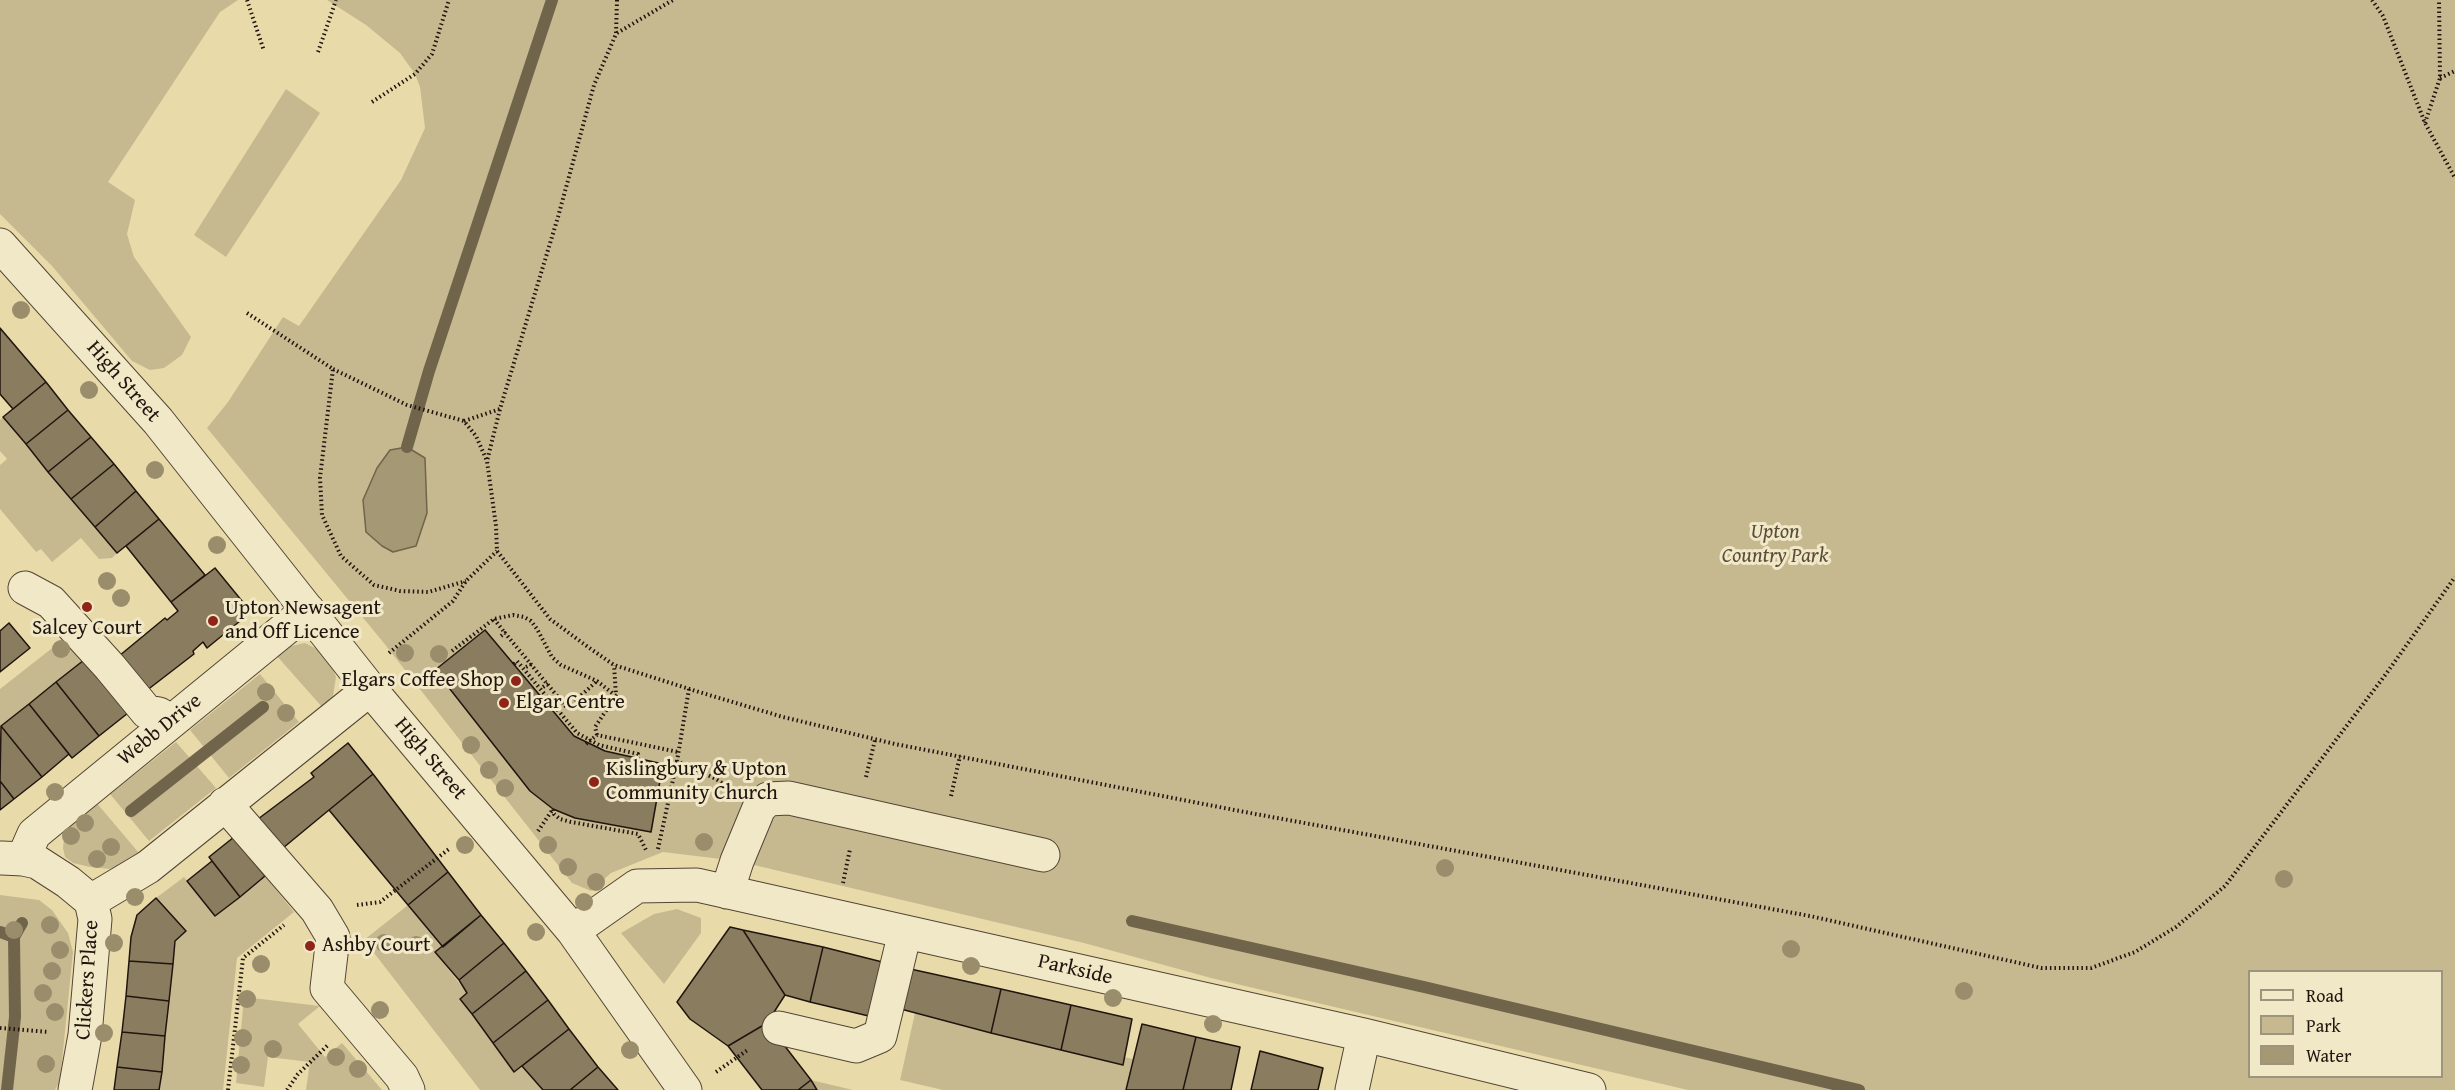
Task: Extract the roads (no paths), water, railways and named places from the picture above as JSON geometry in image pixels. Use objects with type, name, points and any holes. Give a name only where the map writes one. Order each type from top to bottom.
[{"type":"street","name":"High Street","points":[[0,245],[158,421],[370,689],[573,932],[685,1090]]},
{"type":"street","points":[[26,588],[51,602],[147,712],[159,714],[169,722]]},
{"type":"street","name":"Webb Drive","points":[[11,858],[34,834],[308,610]]},
{"type":"street","points":[[91,901],[148,867],[370,689]]},
{"type":"street","points":[[727,892],[736,861],[759,808],[768,799],[789,798],[1043,855]]},
{"type":"street","points":[[225,804],[314,906],[333,937],[327,988],[402,1077],[408,1090]]},
{"type":"street","name":"Clickers Place","points":[[11,858],[37,862],[68,882],[91,901],[95,919],[85,1035],[75,1090]]},
{"type":"street","name":"Parkside","points":[[573,932],[637,886],[697,885],[1364,1035],[1588,1090]]},
{"type":"street","points":[[779,1028],[856,1046],[880,1036],[905,932]]},
{"type":"street","points":[[1352,1090],[1364,1035]]},
{"type":"water","points":[[407,447],[425,458],[427,513],[416,546],[393,552],[366,532],[363,500],[377,468],[390,450]]},
{"type":"waterway","points":[[407,447],[429,371],[552,0]]},
{"type":"waterway","points":[[131,811],[263,707]]},
{"type":"waterway","points":[[1132,921],[1424,987],[1859,1090]]},
{"type":"waterway","points":[[7,1090],[15,1017],[14,937],[22,923]]},
{"type":"waterway","points":[[0,932],[14,937]]},
{"type":"place","name":"Salcey Court","points":[[87,607]]},
{"type":"place","name":"Upton Newsagent and Off Licence","points":[[213,621]]},
{"type":"place","name":"Elgars Coffee Shop","points":[[516,681]]},
{"type":"place","name":"Elgar Centre","points":[[504,703]]},
{"type":"place","name":"Kislingbury & Upton Community Church","points":[[594,782]]},
{"type":"place","name":"Ashby Court","points":[[310,946]]},
{"type":"park label","name":"Upton Country Park","points":[[1775,545]]}]
